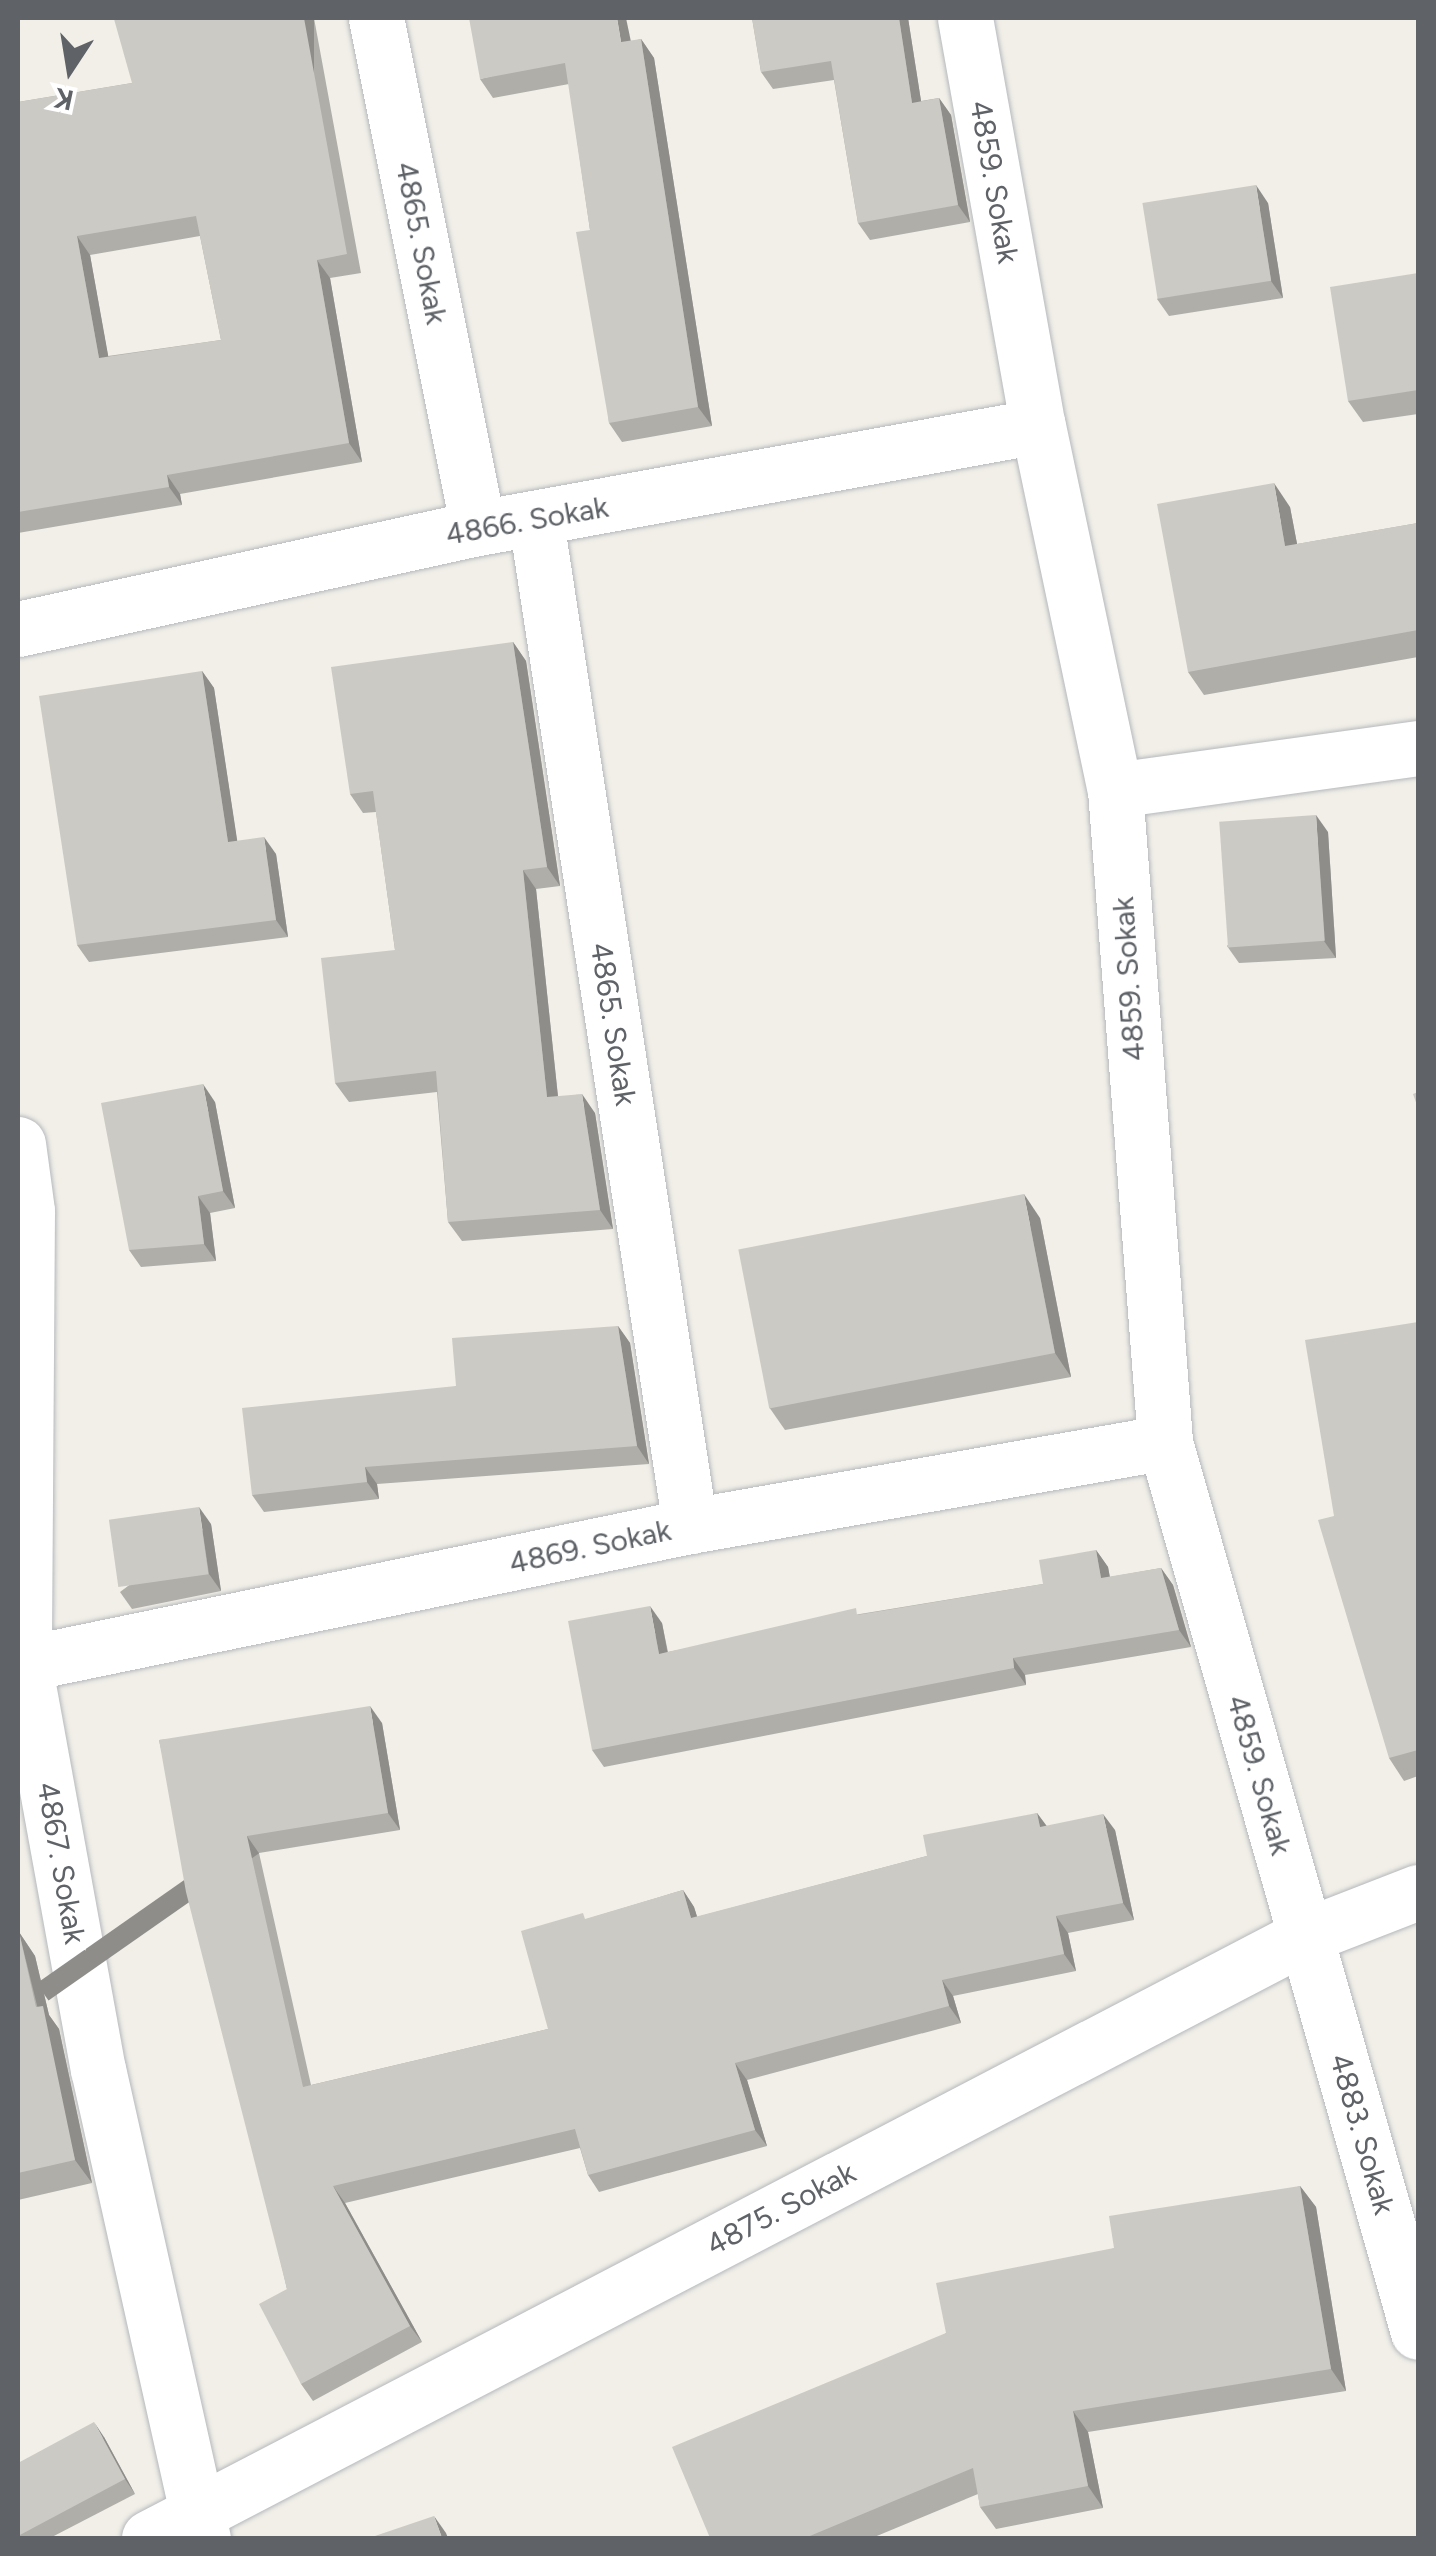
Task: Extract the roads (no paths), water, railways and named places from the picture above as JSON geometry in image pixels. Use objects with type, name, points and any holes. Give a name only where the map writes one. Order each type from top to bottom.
[{"type":"street","name":"4865. Sokak","points":[[376,18],[478,528]]},
{"type":"street","name":"4859. Sokak","points":[[965,18],[1038,426],[1114,790],[1165,1442],[1305,1936]]},
{"type":"street","name":"4866. Sokak","points":[[18,628],[478,528],[536,521],[1038,426]]},
{"type":"street","name":"4865. Sokak","points":[[536,521],[690,1526]]},
{"type":"street","points":[[1114,790],[1418,748]]},
{"type":"street","name":"4867. Sokak","points":[[18,1144],[22,1212],[21,1664],[98,2069],[200,2526]]},
{"type":"street","name":"4869. Sokak","points":[[21,1664],[690,1526],[1165,1442]]},
{"type":"street","name":"4875. Sokak","points":[[149,2538],[200,2526],[1305,1936],[1418,1892]]},
{"type":"street","name":"4883. Sokak","points":[[1305,1936],[1418,2332]]}]
